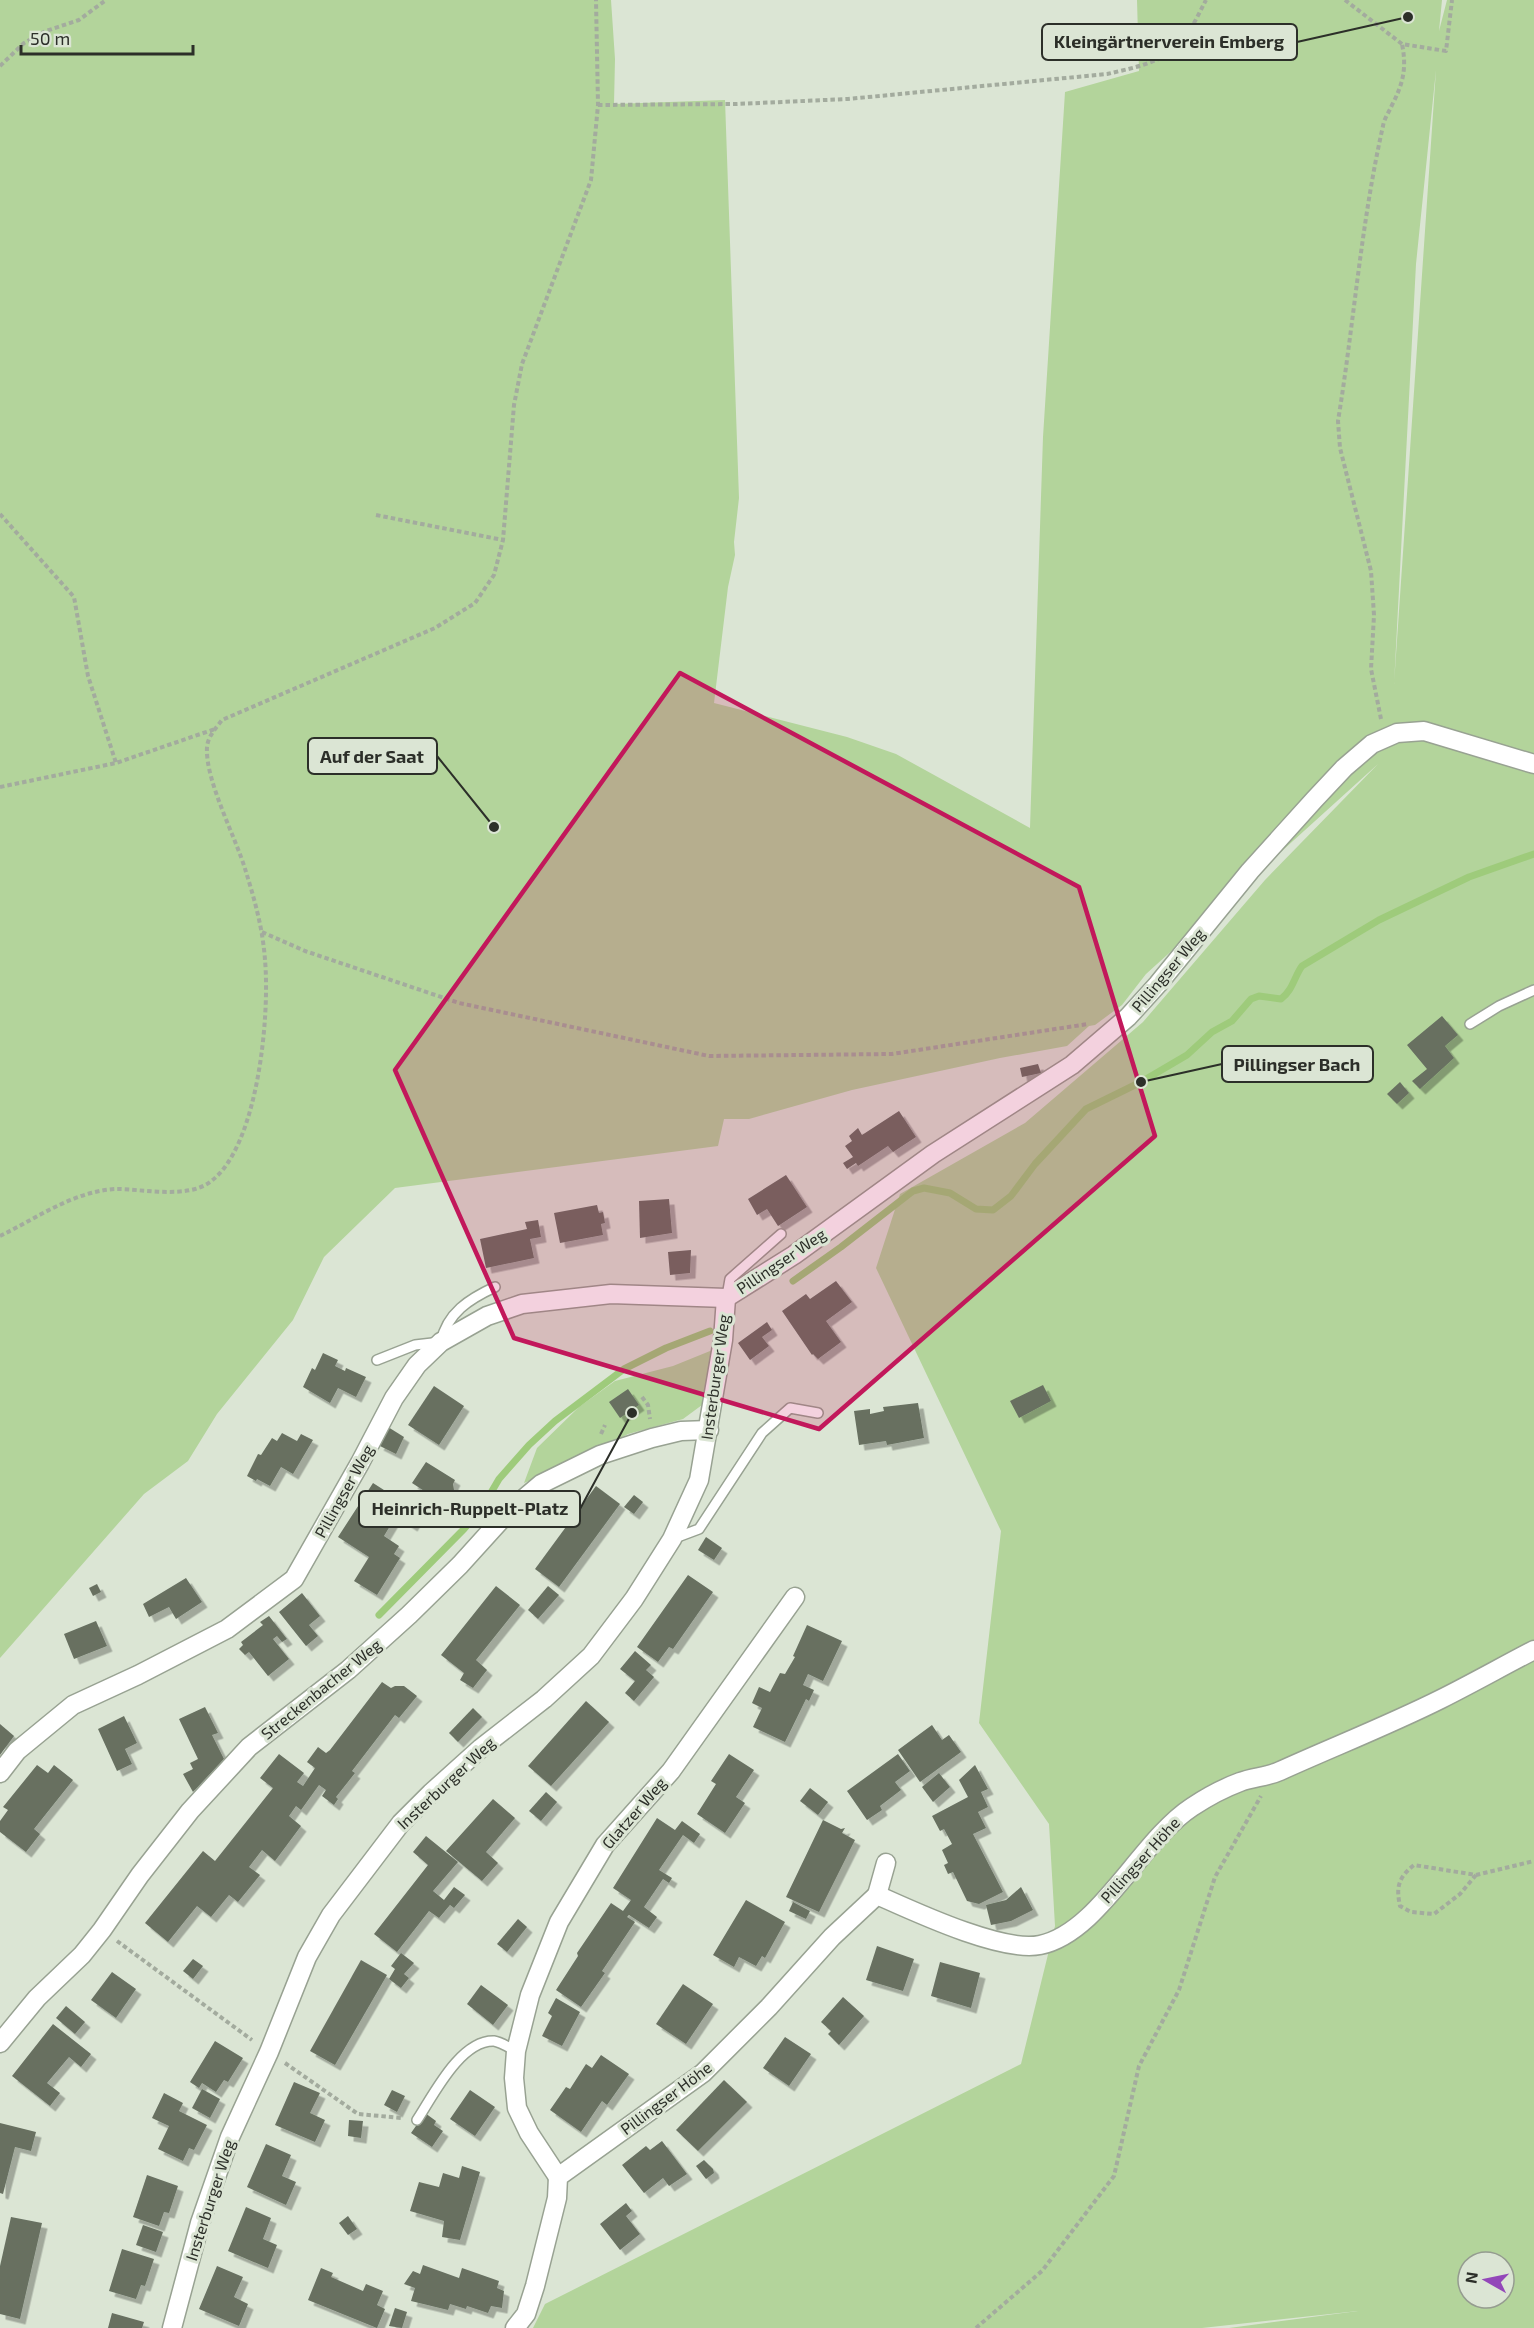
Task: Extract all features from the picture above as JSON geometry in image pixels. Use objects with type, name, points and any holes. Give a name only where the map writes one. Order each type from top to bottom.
[{"type":"street","name":"Pillingser Weg","points":[[0,1773],[17,1751],[73,1705],[138,1675],[226,1629],[294,1579],[394,1398],[417,1365],[441,1342],[487,1316],[522,1304],[611,1294],[726,1298],[794,1255],[933,1154],[1072,1065],[1128,1017],[1158,984],[1250,871],[1329,784],[1363,751],[1385,737],[1397,733],[1424,731],[1534,764]]},
{"type":"street","name":"Insterburger Weg","points":[[172,2328],[200,2223],[226,2148],[269,2052],[307,1957],[331,1915],[401,1822],[481,1748],[544,1699],[591,1656],[634,1599],[672,1539],[699,1480],[723,1340],[726,1298]]},
{"type":"street","name":"Streckenbacher Weg","points":[[0,2043],[37,1998],[82,1955],[190,1811],[249,1747],[348,1670],[409,1615],[460,1565],[508,1512],[542,1484],[600,1455],[681,1431],[709,1430]]},
{"type":"street","name":"Glatzer Weg","points":[[558,2177],[528,2133],[517,2108],[514,2078],[516,2051],[530,1995],[559,1922],[604,1845],[671,1771],[795,1597]]},
{"type":"street","name":"Pillingser Höhe","points":[[558,2177],[703,2073],[769,2007],[832,1937],[877,1895],[930,1919],[1020,1947],[1039,1946],[1058,1939],[1074,1930],[1094,1911],[1167,1826],[1209,1796],[1241,1782],[1273,1774],[1440,1699],[1534,1650]]},
{"type":"street","points":[[877,1895],[886,1863]]},
{"type":"street","points":[[515,2328],[526,2314],[535,2286],[557,2198],[558,2177]]},
{"type":"lane","points":[[1470,1024],[1499,1006],[1534,990]]},
{"type":"lane","points":[[726,1298],[730,1279],[781,1234]]},
{"type":"lane","points":[[377,1360],[415,1345],[441,1342],[444,1328],[470,1299],[495,1287]]},
{"type":"lane","points":[[672,1539],[699,1529],[762,1433],[790,1408],[818,1413]]},
{"type":"lane","points":[[417,2120],[458,2059],[475,2046],[495,2041],[516,2051]]},
{"type":"path","points":[[0,66],[24,43],[46,31],[79,20],[106,0]]},
{"type":"path","points":[[0,1236],[82,1194],[115,1189],[183,1191],[209,1183],[223,1170],[243,1133],[257,1081],[267,980],[262,932],[246,869],[210,771],[207,747],[209,739],[222,720],[435,627],[475,603],[494,575],[502,540],[517,384],[522,364],[589,186],[595,151],[598,105],[596,0]]},
{"type":"path","points":[[598,105],[736,104],[848,99],[1107,74],[1158,59],[1173,50],[1191,28],[1206,0]]},
{"type":"path","points":[[1345,0],[1402,44],[1446,51],[1452,0]]},
{"type":"path","points":[[1385,737],[1371,669],[1374,615],[1371,571],[1340,448],[1338,421],[1366,223],[1383,123],[1405,74],[1406,60],[1402,44]]},
{"type":"path","points":[[0,514],[74,597],[88,676],[116,763]]},
{"type":"path","points":[[376,515],[502,540]]},
{"type":"path","points":[[0,787],[116,763],[215,729]]},
{"type":"path","points":[[262,932],[305,951],[459,1003],[709,1056],[892,1054],[1093,1023]]},
{"type":"path","points":[[976,2328],[1042,2271],[1114,2176],[1139,2066],[1179,1990],[1215,1877],[1273,1774]]},
{"type":"path","points":[[1476,1875],[1460,1894],[1434,1914],[1411,1912],[1400,1906],[1397,1891],[1405,1872],[1414,1865],[1476,1875],[1534,1861]]},
{"type":"path","points":[[102,1930],[358,2114],[403,2119]]},
{"type":"highlighted area","points":[[680,673],[1079,887],[1155,1136],[819,1429],[514,1338],[395,1070]]},
{"type":"green space","points":[[0,0],[611,0],[615,59],[614,104],[725,100],[739,498],[734,542],[735,555],[728,587],[714,703],[847,737],[896,754],[1030,828],[1043,437],[1065,92],[1139,71],[1137,0],[1442,0],[1439,31],[1447,0],[1534,0],[1534,2328],[1229,2328],[1358,2311],[1202,2328],[533,2328],[545,2304],[1021,2064],[1055,1926],[1049,1824],[979,1723],[1001,1531],[876,1268],[900,1194],[1025,1123],[1143,1022],[1265,880],[1378,764],[1146,974],[1122,1005],[1095,1025],[1089,1026],[1067,1046],[852,1090],[749,1119],[724,1119],[718,1146],[395,1188],[324,1257],[293,1320],[217,1414],[188,1461],[144,1494],[0,1658]],"holes":[[[1436,70],[1394,681],[1416,264]]]},
{"type":"green space","points":[[715,1349],[702,1405],[683,1419],[628,1434],[575,1462],[524,1483],[537,1448],[579,1407],[615,1381],[673,1366]]},
{"type":"building","points":[[1442,1016],[1458,1035],[1445,1046],[1454,1058],[1420,1089],[1412,1081],[1427,1069],[1407,1045]]},
{"type":"building","points":[[1038,1064],[1041,1073],[1022,1077],[1020,1068]]},
{"type":"building","points":[[1400,1082],[1409,1093],[1397,1104],[1387,1094]]},
{"type":"building","points":[[899,1111],[916,1137],[893,1152],[888,1146],[858,1166],[856,1163],[847,1169],[843,1163],[853,1157],[845,1146],[852,1141],[849,1136],[858,1128],[862,1135]]},
{"type":"building","points":[[786,1175],[807,1207],[778,1226],[767,1209],[757,1215],[748,1199]]},
{"type":"building","points":[[669,1199],[672,1233],[640,1238],[639,1201]]},
{"type":"building","points":[[597,1205],[599,1213],[603,1212],[605,1223],[601,1224],[603,1235],[560,1243],[554,1213]]},
{"type":"building","points":[[538,1220],[541,1237],[530,1239],[534,1258],[486,1268],[480,1239],[527,1229],[525,1222]]},
{"type":"building","points":[[691,1250],[690,1273],[670,1275],[668,1252]]},
{"type":"building","points":[[836,1281],[852,1302],[826,1321],[841,1342],[818,1359],[812,1355],[782,1311],[806,1294],[810,1299]]},
{"type":"building","points":[[767,1322],[772,1330],[762,1337],[769,1346],[750,1360],[738,1343]]},
{"type":"building","points":[[323,1353],[338,1360],[335,1366],[366,1377],[356,1397],[338,1388],[330,1403],[303,1387],[312,1368],[315,1370]]},
{"type":"building","points":[[1043,1385],[1051,1401],[1019,1418],[1010,1401]]},
{"type":"building","points":[[434,1386],[464,1406],[439,1445],[408,1425]]},
{"type":"building","points":[[628,1389],[639,1405],[620,1418],[609,1402]]},
{"type":"building","points":[[918,1403],[924,1438],[887,1445],[886,1441],[859,1445],[854,1411],[870,1409],[870,1414],[884,1411],[883,1407]]},
{"type":"building","points":[[388,1427],[404,1437],[396,1454],[378,1445]]},
{"type":"building","points":[[282,1433],[297,1441],[301,1434],[313,1440],[293,1474],[281,1467],[270,1486],[247,1476],[258,1454],[261,1455],[272,1438],[277,1441]]},
{"type":"building","points":[[426,1462],[455,1480],[454,1490],[450,1497],[441,1502],[412,1483]]},
{"type":"building","points":[[373,1483],[420,1513],[412,1526],[396,1516],[384,1536],[399,1546],[394,1554],[400,1558],[377,1595],[354,1581],[369,1557],[338,1537]]},
{"type":"building","points":[[596,1486],[620,1504],[559,1587],[535,1569]]},
{"type":"building","points":[[634,1495],[643,1502],[634,1514],[624,1507]]},
{"type":"building","points":[[706,1537],[722,1548],[714,1560],[698,1550]]},
{"type":"building","points":[[688,1575],[713,1592],[673,1649],[669,1647],[658,1662],[637,1647]]},
{"type":"building","points":[[186,1578],[202,1602],[176,1619],[169,1607],[149,1617],[143,1604]]},
{"type":"building","points":[[97,1584],[101,1592],[93,1596],[89,1588]]},
{"type":"building","points":[[496,1586],[520,1605],[476,1660],[487,1670],[473,1688],[460,1680],[464,1673],[441,1655]]},
{"type":"building","points":[[548,1586],[559,1595],[538,1619],[528,1610]]},
{"type":"building","points":[[302,1593],[320,1616],[309,1625],[318,1636],[306,1646],[279,1612]]},
{"type":"building","points":[[269,1616],[287,1639],[282,1642],[277,1636],[273,1639],[289,1659],[268,1676],[249,1652],[245,1655],[239,1649],[243,1645],[241,1642],[263,1625],[260,1622]]},
{"type":"building","points":[[96,1621],[107,1646],[74,1659],[64,1634]]},
{"type":"building","points":[[807,1625],[842,1641],[823,1681],[808,1674],[803,1685],[814,1690],[809,1701],[806,1699],[785,1742],[753,1727],[762,1708],[752,1703],[759,1687],[770,1692],[780,1673],[785,1674],[795,1657],[793,1656]]},
{"type":"building","points":[[635,1651],[651,1665],[646,1670],[654,1677],[634,1701],[625,1693],[635,1681],[620,1669]]},
{"type":"building","points":[[382,1682],[391,1688],[404,1686],[417,1696],[399,1718],[395,1715],[352,1771],[355,1773],[336,1797],[338,1799],[334,1805],[322,1796],[326,1790],[319,1785],[301,1810],[296,1806],[289,1816],[301,1826],[275,1861],[262,1850],[249,1867],[260,1875],[238,1902],[229,1895],[211,1917],[197,1906],[168,1942],[145,1923],[203,1851],[215,1861],[273,1788],[260,1778],[279,1754],[304,1773],[297,1782],[303,1786],[315,1768],[307,1762],[318,1747],[326,1753],[330,1750]]},
{"type":"building","points":[[586,1701],[609,1722],[551,1786],[528,1766]]},
{"type":"building","points":[[205,1707],[218,1733],[212,1735],[224,1759],[193,1792],[183,1774],[193,1769],[190,1763],[198,1759],[179,1719]]},
{"type":"building","points":[[473,1708],[482,1717],[458,1742],[449,1733]]},
{"type":"building","points":[[124,1716],[137,1743],[125,1749],[132,1764],[117,1771],[98,1729]]},
{"type":"building","points":[[0,1724],[14,1736],[0,1755]]},
{"type":"building","points":[[932,1725],[942,1740],[949,1735],[961,1752],[920,1782],[898,1750]]},
{"type":"building","points":[[729,1754],[754,1770],[736,1797],[745,1803],[725,1833],[697,1814],[716,1784],[711,1781]]},
{"type":"building","points":[[898,1754],[910,1771],[895,1782],[901,1790],[880,1806],[882,1810],[867,1820],[847,1791]]},
{"type":"building","points":[[37,1765],[48,1773],[54,1765],[73,1780],[34,1829],[40,1834],[26,1852],[0,1832],[0,1821],[8,1810],[3,1807]]},
{"type":"building","points":[[975,1765],[988,1789],[981,1792],[988,1807],[978,1812],[986,1828],[973,1834],[1003,1892],[979,1904],[967,1901],[953,1872],[948,1874],[944,1865],[948,1863],[942,1850],[952,1844],[944,1829],[940,1831],[932,1816],[968,1797],[959,1780]]},
{"type":"building","points":[[939,1773],[950,1787],[933,1802],[922,1787]]},
{"type":"building","points":[[810,1788],[828,1802],[818,1815],[800,1801]]},
{"type":"building","points":[[546,1792],[557,1802],[541,1821],[529,1811]]},
{"type":"building","points":[[493,1799],[515,1818],[486,1852],[498,1863],[482,1881],[446,1851]]},
{"type":"building","points":[[657,1818],[675,1830],[682,1821],[700,1834],[694,1843],[683,1835],[659,1870],[672,1878],[669,1883],[663,1879],[644,1907],[657,1917],[649,1928],[629,1915],[627,1917],[635,1922],[602,1971],[605,1973],[581,2007],[556,1990],[578,1956],[577,1953],[611,1903],[623,1911],[631,1900],[613,1888]]},
{"type":"building","points":[[823,1820],[841,1829],[845,1828],[842,1833],[855,1840],[819,1912],[786,1897]]},
{"type":"building","points":[[426,1836],[458,1862],[433,1891],[444,1900],[454,1887],[465,1895],[454,1908],[450,1905],[439,1918],[429,1911],[397,1952],[374,1934],[428,1865],[413,1852]]},
{"type":"building","points":[[1021,1887],[1033,1910],[1011,1921],[991,1925],[986,1905],[1006,1900]]},
{"type":"building","points":[[746,1900],[785,1922],[765,1958],[762,1956],[756,1966],[739,1957],[734,1967],[713,1955]]},
{"type":"building","points":[[793,1902],[810,1911],[806,1919],[789,1911]]},
{"type":"building","points":[[518,1919],[527,1927],[507,1952],[497,1944]]},
{"type":"building","points":[[877,1946],[914,1959],[903,1991],[866,1980]]},
{"type":"building","points":[[401,1953],[414,1963],[404,1974],[409,1978],[401,1988],[389,1979],[395,1969],[391,1966]]},
{"type":"building","points":[[193,1959],[203,1966],[193,1979],[183,1971]]},
{"type":"building","points":[[361,1960],[387,1975],[335,2065],[310,2051]]},
{"type":"building","points":[[940,1962],[980,1973],[971,2008],[931,1996]]},
{"type":"building","points":[[112,1972],[136,1989],[116,2018],[91,2000]]},
{"type":"building","points":[[683,1984],[713,2004],[686,2044],[656,2024]]},
{"type":"building","points":[[481,1985],[508,2005],[493,2025],[467,2004]]},
{"type":"building","points":[[843,1997],[864,2016],[839,2045],[828,2034],[831,2031],[821,2022]]},
{"type":"building","points":[[556,1998],[580,2012],[562,2046],[542,2036],[552,2016],[548,2013]]},
{"type":"building","points":[[66,2006],[85,2022],[75,2034],[56,2018]]},
{"type":"building","points":[[53,2024],[91,2054],[81,2067],[69,2057],[47,2083],[60,2093],[50,2106],[12,2076]]},
{"type":"building","points":[[785,2037],[811,2054],[789,2086],[763,2068]]},
{"type":"building","points":[[215,2041],[243,2058],[228,2082],[224,2080],[216,2092],[202,2083],[199,2088],[190,2082]]},
{"type":"building","points":[[601,2055],[629,2074],[607,2105],[602,2101],[581,2132],[550,2110],[566,2087],[570,2089],[586,2064],[592,2068]]},
{"type":"building","points":[[724,2080],[747,2102],[698,2151],[676,2130]]},
{"type":"building","points":[[294,2082],[320,2093],[310,2113],[325,2120],[315,2142],[275,2125]]},
{"type":"building","points":[[202,2089],[220,2099],[210,2118],[192,2108]]},
{"type":"building","points":[[392,2090],[405,2096],[397,2112],[384,2105]]},
{"type":"building","points":[[470,2090],[495,2107],[475,2136],[450,2119]]},
{"type":"building","points":[[164,2093],[183,2103],[179,2111],[207,2125],[194,2150],[189,2148],[183,2161],[158,2149],[169,2126],[152,2118]]},
{"type":"building","points":[[425,2113],[436,2121],[434,2125],[443,2131],[432,2147],[411,2133]]},
{"type":"building","points":[[349,2120],[363,2121],[361,2138],[348,2136]]},
{"type":"building","points":[[0,2123],[36,2132],[31,2151],[15,2147],[3,2194],[0,2193]]},
{"type":"building","points":[[662,2141],[687,2174],[669,2186],[663,2178],[644,2193],[622,2165],[646,2146],[650,2150]]},
{"type":"building","points":[[266,2144],[291,2155],[282,2176],[296,2182],[286,2205],[247,2187]]},
{"type":"building","points":[[704,2160],[714,2173],[706,2179],[696,2166]]},
{"type":"building","points":[[462,2166],[480,2172],[460,2240],[442,2237],[444,2221],[410,2211],[419,2182],[439,2187],[443,2173],[459,2178]]},
{"type":"building","points":[[147,2175],[178,2186],[169,2213],[164,2212],[159,2226],[133,2217]]},
{"type":"building","points":[[626,2203],[632,2211],[626,2216],[640,2234],[620,2250],[600,2224]]},
{"type":"building","points":[[246,2207],[271,2218],[263,2239],[277,2245],[268,2268],[228,2251]]},
{"type":"building","points":[[348,2216],[357,2229],[348,2235],[339,2223]]},
{"type":"building","points":[[11,2217],[42,2223],[20,2319],[0,2314],[0,2266]]},
{"type":"building","points":[[143,2225],[163,2232],[156,2252],[136,2245]]},
{"type":"building","points":[[122,2249],[154,2259],[145,2286],[141,2285],[136,2299],[109,2291]]},
{"type":"building","points":[[423,2265],[459,2278],[462,2268],[499,2281],[497,2288],[504,2291],[502,2308],[491,2306],[488,2313],[467,2306],[466,2309],[450,2304],[448,2310],[411,2301],[415,2288],[404,2284],[413,2271],[420,2274]]},
{"type":"building","points":[[217,2266],[243,2277],[234,2297],[248,2304],[239,2326],[199,2309]]},
{"type":"building","points":[[321,2268],[333,2273],[331,2277],[363,2291],[366,2284],[383,2291],[377,2305],[385,2309],[377,2328],[308,2300]]},
{"type":"building","points":[[395,2308],[407,2312],[402,2328],[389,2326]]},
{"type":"building","points":[[112,2313],[144,2322],[142,2328],[108,2328]]},
{"type":"waterway","points":[[793,1281],[913,1191],[924,1188],[950,1193],[976,1209],[993,1210],[1011,1196],[1035,1164],[1086,1109],[1141,1082],[1187,1055],[1212,1032],[1232,1021],[1251,999],[1259,996],[1281,999],[1288,992],[1302,966],[1379,920],[1469,877],[1534,854]]},
{"type":"waterway","points":[[379,1615],[464,1529],[482,1508],[499,1479],[529,1445],[555,1421],[624,1369],[666,1348],[710,1331]]},
{"type":"place","name":"Kleingärtnerverein Emberg","points":[[1408,17]]},
{"type":"place","name":"Auf der Saat","points":[[494,827]]},
{"type":"place","name":"Pillingser Bach","points":[[1141,1082]]},
{"type":"place","name":"Heinrich-Ruppelt-Platz","points":[[632,1413]]}]
